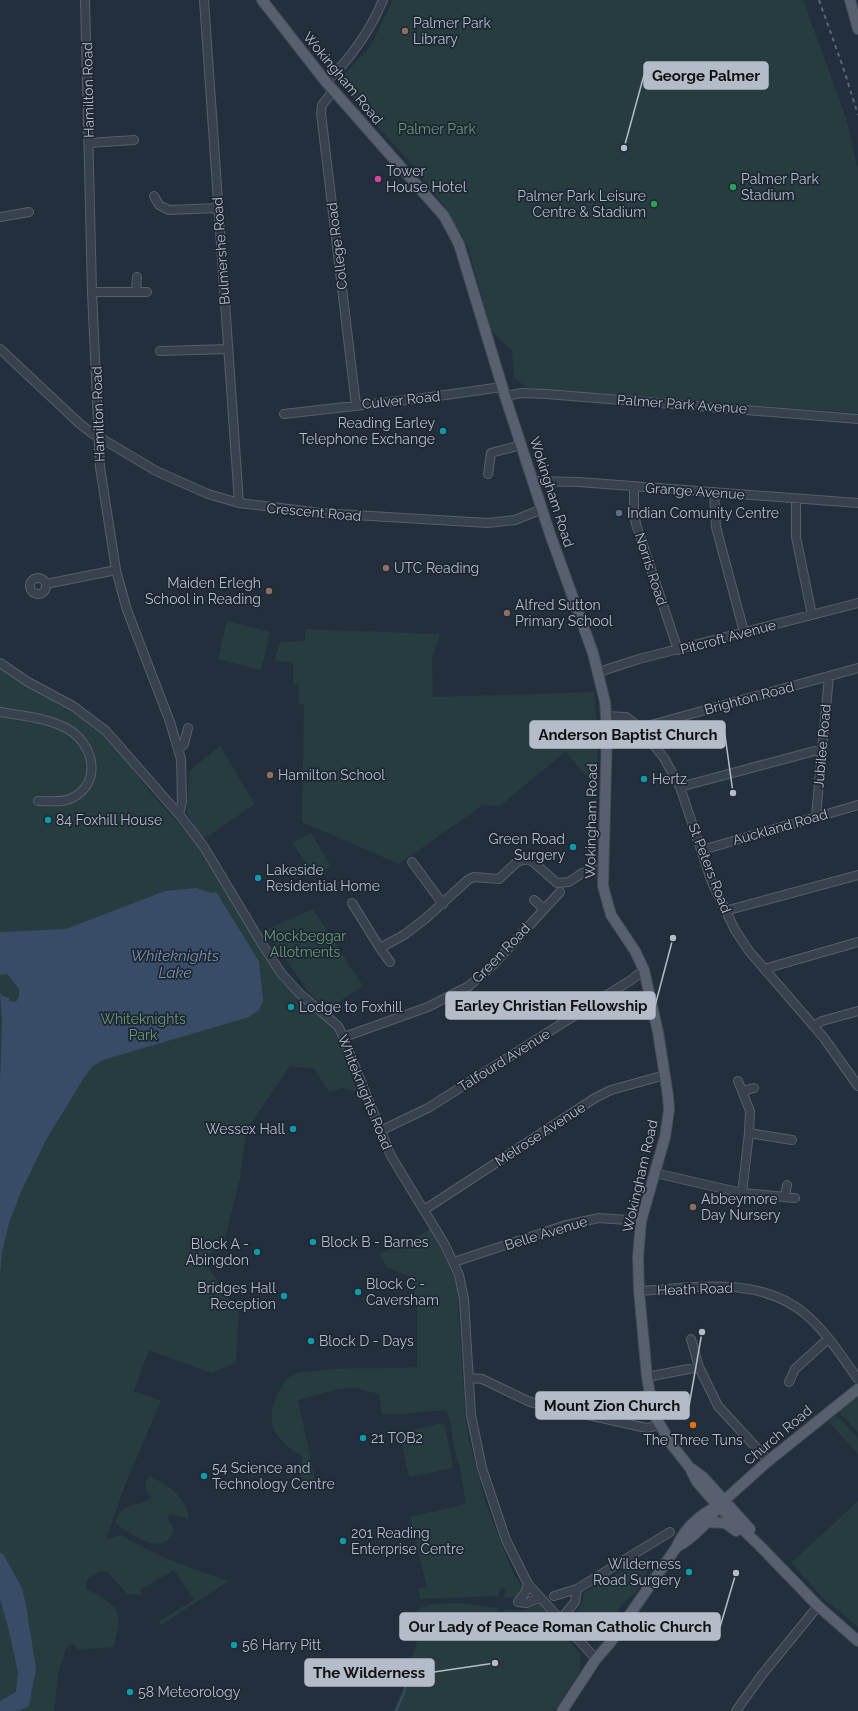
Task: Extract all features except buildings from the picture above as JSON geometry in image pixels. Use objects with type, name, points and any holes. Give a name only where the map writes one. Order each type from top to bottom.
[{"type":"main road","name":"Wokingham Road","points":[[262,0],[333,91],[431,200],[444,216],[454,232],[469,275],[504,392],[542,509],[599,672],[607,716],[602,869],[605,896],[611,915],[635,951],[644,970],[658,1030],[669,1110],[665,1137],[641,1221],[638,1257],[639,1291],[647,1378],[653,1413],[672,1445],[690,1468],[697,1482],[721,1503],[818,1606],[858,1641]]},
{"type":"main road","points":[[850,0],[858,29]]},
{"type":"main road","name":"Church Road","points":[[721,1503],[767,1462],[858,1389]]},
{"type":"main road","points":[[676,1548],[690,1539],[713,1515],[721,1503]]},
{"type":"main road","points":[[562,1711],[596,1659],[610,1643],[688,1529],[703,1514],[721,1503]]},
{"type":"main road","points":[[706,1522],[725,1523],[752,1545],[760,1546]]},
{"type":"street","name":"Hamilton Road","points":[[85,0],[92,292],[100,467],[116,570],[137,640],[170,722],[179,749],[183,791],[182,807],[179,814]]},
{"type":"street","name":"Bulmershe Road","points":[[204,0],[239,503]]},
{"type":"street","points":[[326,82],[336,73],[362,39],[383,0]]},
{"type":"street","name":"College Road","points":[[333,91],[322,105],[321,113],[356,405]]},
{"type":"street","points":[[89,143],[122,144],[134,140]]},
{"type":"street","points":[[154,196],[159,205],[169,210],[218,208]]},
{"type":"street","points":[[0,217],[29,212]]},
{"type":"street","points":[[136,277],[136,292]]},
{"type":"street","points":[[92,292],[147,292]]},
{"type":"street","name":"Crescent Road","points":[[0,349],[93,434],[174,480],[208,494],[239,503],[321,513],[488,523],[515,520],[531,515],[542,509]]},
{"type":"street","points":[[160,351],[228,349]]},
{"type":"street","name":"Culver Road","points":[[284,414],[424,398],[504,392]]},
{"type":"street","name":"Palmer Park Avenue","points":[[504,392],[858,419]]},
{"type":"street","points":[[488,474],[491,453],[521,445]]},
{"type":"street","name":"Grange Avenue","points":[[533,481],[579,482],[858,503]]},
{"type":"street","name":"Norris Road","points":[[634,486],[634,514],[636,524],[678,650]]},
{"type":"street","points":[[714,492],[716,527],[744,632]]},
{"type":"street","points":[[796,499],[796,537],[812,615]]},
{"type":"street","points":[[46,584],[116,570]]},
{"type":"street","name":"Pitcroft Avenue","points":[[599,672],[639,659],[858,603]]},
{"type":"street","name":"Whiteknights Road","points":[[0,663],[28,682],[73,706],[106,731],[179,814],[204,847],[281,973],[299,993],[338,1026],[344,1037],[380,1131],[404,1179],[445,1245],[459,1275],[464,1299],[471,1415],[482,1468],[506,1540],[528,1584],[539,1598],[596,1659]]},
{"type":"street","name":"Brighton Road","points":[[640,728],[858,668]]},
{"type":"street","name":"Jubilee Road","points":[[816,816],[829,676]]},
{"type":"street","points":[[0,712],[43,718],[66,728],[81,739],[90,759],[92,774],[90,782],[83,790],[71,799],[59,801],[38,801]]},
{"type":"street","name":"St Peters Road","points":[[607,716],[626,717],[640,728],[664,758],[680,787],[711,880],[725,911],[749,950],[814,1026],[858,1086]]},
{"type":"street","points":[[179,749],[184,744],[188,728]]},
{"type":"street","points":[[680,787],[822,749]]},
{"type":"street","name":"Auckland Road","points":[[702,850],[858,805]]},
{"type":"street","points":[[380,948],[404,935],[443,904],[469,879],[474,877],[499,879],[517,862],[526,858],[533,862],[557,883],[569,882],[582,872],[602,869]]},
{"type":"street","points":[[412,862],[443,904]]},
{"type":"street","points":[[725,911],[858,875]]},
{"type":"street","name":"Green Road","points":[[344,1037],[428,1006],[469,986],[493,965],[560,892]]},
{"type":"street","points":[[534,900],[544,909]]},
{"type":"street","points":[[352,903],[390,962]]},
{"type":"street","points":[[764,969],[858,942]]},
{"type":"street","name":"Talfourd Avenue","points":[[380,1131],[428,1108],[631,980],[644,970]]},
{"type":"street","points":[[814,1026],[822,1021],[858,1011]]},
{"type":"street","name":"Melrose Avenue","points":[[424,1210],[595,1098],[610,1090],[665,1075]]},
{"type":"street","points":[[738,1080],[750,1111],[742,1193]]},
{"type":"street","points":[[743,1091],[754,1088]]},
{"type":"street","points":[[749,1133],[792,1140]]},
{"type":"street","points":[[655,1173],[742,1193],[795,1198]]},
{"type":"street","points":[[785,1196],[787,1185]]},
{"type":"street","name":"Belle Avenue","points":[[454,1262],[566,1225],[599,1218],[641,1221]]},
{"type":"street","name":"Heath Road","points":[[639,1291],[712,1285],[739,1287],[787,1302],[804,1313],[828,1339],[858,1379]]},
{"type":"street","points":[[691,1339],[699,1367],[718,1406],[764,1456],[767,1462]]},
{"type":"street","points":[[789,1382],[795,1369],[828,1339]]},
{"type":"street","points":[[647,1378],[699,1367]]},
{"type":"street","points":[[469,1378],[482,1379],[530,1402],[642,1427],[648,1428],[659,1425]]},
{"type":"street","points":[[554,1596],[577,1588],[670,1532]]},
{"type":"street","points":[[528,1584],[525,1593],[518,1602],[527,1603],[539,1598]]},
{"type":"street","points":[[560,1620],[575,1602],[577,1588]]},
{"type":"street","points":[[736,1711],[761,1676],[818,1606]]},
{"type":"green space","name":"Palmer Park","points":[[393,0],[803,0],[846,118],[858,169],[858,413],[527,388],[514,377],[512,351],[491,331],[468,247],[459,230],[445,207],[413,166],[338,81],[370,47]]},
{"type":"green space","points":[[227,621],[270,632],[261,670],[218,659]]},
{"type":"green space","points":[[305,629],[440,634],[432,658],[433,697],[594,692],[598,730],[596,787],[565,752],[500,806],[483,805],[399,864],[302,822],[304,705],[299,704],[298,684],[293,683],[293,662],[274,661],[280,642],[305,641]]},
{"type":"green space","name":"Whiteknights Park","points":[[0,665],[107,730],[116,750],[121,756],[126,758],[129,765],[150,792],[202,849],[284,983],[309,1007],[336,1027],[342,1038],[357,1092],[343,1088],[329,1092],[314,1069],[290,1066],[247,1129],[240,1178],[225,1238],[204,1261],[239,1313],[236,1363],[211,1373],[149,1350],[134,1391],[161,1401],[125,1485],[106,1540],[120,1535],[173,1561],[229,1581],[161,1625],[159,1621],[194,1600],[174,1570],[140,1590],[143,1595],[127,1594],[108,1572],[100,1571],[87,1580],[86,1589],[100,1596],[116,1608],[119,1622],[114,1647],[79,1650],[72,1644],[67,1646],[59,1669],[54,1711],[0,1711]]},
{"type":"green space","points":[[220,746],[255,804],[202,840],[187,813],[189,771]]},
{"type":"green space","points":[[311,833],[331,866],[314,877],[293,843]]},
{"type":"green space","name":"Mockbeggar Allotments","points":[[313,909],[363,986],[328,1009],[310,994],[265,930]]},
{"type":"green space","points":[[432,1229],[457,1285],[465,1415],[469,1440],[486,1504],[513,1573],[523,1588],[519,1596],[504,1598],[506,1589],[501,1588],[498,1596],[420,1599],[418,1589],[427,1587],[410,1517],[466,1504],[459,1463],[454,1448],[450,1420],[446,1410],[406,1414],[382,1414],[379,1394],[355,1388],[339,1389],[298,1400],[316,1485],[304,1484],[300,1474],[303,1457],[280,1439],[273,1426],[272,1412],[279,1390],[290,1377],[297,1373],[339,1369],[417,1367],[417,1304],[411,1277],[386,1267],[380,1254]]},
{"type":"green space","points":[[858,1395],[858,1432],[838,1411]]},
{"type":"green space","points":[[836,1415],[858,1438],[858,1454],[828,1421]]},
{"type":"green space","points":[[444,1423],[453,1468],[409,1477],[399,1433]]},
{"type":"green space","points":[[149,1476],[163,1483],[175,1492],[184,1504],[189,1519],[170,1514],[168,1519],[174,1529],[170,1538],[163,1543],[156,1544],[147,1542],[115,1523],[121,1511],[146,1501],[151,1497],[147,1493],[145,1482]]},
{"type":"green space","points":[[858,1501],[858,1627],[824,1599],[791,1563]]},
{"type":"green space","points":[[647,1557],[652,1565],[635,1593],[621,1606],[604,1635],[595,1634],[575,1613],[582,1604],[584,1593]]},
{"type":"green space","points":[[462,1603],[498,1608],[497,1616],[503,1616],[504,1609],[524,1610],[539,1604],[547,1611],[581,1656],[580,1671],[554,1711],[393,1711],[403,1689],[407,1670],[418,1637],[416,1611],[432,1604]]},
{"type":"water","name":"Whiteknights Lake","points":[[196,888],[211,893],[216,892],[259,961],[263,1001],[259,1010],[249,1017],[103,1060],[93,1066],[85,1076],[46,1140],[21,1192],[9,1223],[2,1253],[0,1274],[0,1081],[2,1022],[0,992],[2,996],[10,998],[9,1001],[16,1002],[19,996],[19,989],[7,974],[0,975],[0,932],[66,929],[165,891]]},
{"type":"water","points":[[0,1553],[3,1554],[22,1588],[36,1669],[29,1706],[18,1711],[0,1711],[0,1701],[16,1692],[18,1672],[0,1599]]},
{"type":"waterway","points":[[396,1711],[404,1693],[410,1667]]},
{"type":"railway","points":[[819,0],[858,115]]},
{"type":"place","name":"Palmer Park Library","points":[[405,31]]},
{"type":"place","name":"George Palmer","points":[[624,148]]},
{"type":"place","name":"Tower House Hotel","points":[[378,179]]},
{"type":"place","name":"Palmer Park Stadium","points":[[733,187]]},
{"type":"place","name":"Palmer Park Leisure Centre & Stadium","points":[[654,204]]},
{"type":"place","name":"Reading Earley Telephone Exchange","points":[[443,431]]},
{"type":"place","name":"Indian Comunity Centre","points":[[619,513]]},
{"type":"place","name":"UTC Reading","points":[[386,568]]},
{"type":"place","name":"Maiden Erlegh School in Reading","points":[[269,591]]},
{"type":"place","name":"Alfred Sutton Primary School","points":[[507,613]]},
{"type":"place","name":"Hamilton School","points":[[270,775]]},
{"type":"place","name":"Hertz","points":[[644,779]]},
{"type":"place","name":"Anderson Baptist Church","points":[[733,793]]},
{"type":"place","name":"84 Foxhill House","points":[[48,820]]},
{"type":"place","name":"Green Road Surgery","points":[[573,847]]},
{"type":"place","name":"Lakeside Residential Home","points":[[258,878]]},
{"type":"place","name":"Earley Christian Fellowship","points":[[673,938]]},
{"type":"place","name":"Lodge to Foxhill","points":[[291,1007]]},
{"type":"place","name":"Wessex Hall","points":[[293,1129]]},
{"type":"place","name":"Abbeymore Day Nursery","points":[[693,1207]]},
{"type":"place","name":"Block B - Barnes","points":[[313,1242]]},
{"type":"place","name":"Block A - Abingdon","points":[[257,1252]]},
{"type":"place","name":"Block C - Caversham","points":[[358,1292]]},
{"type":"place","name":"Bridges Hall Reception","points":[[284,1296]]},
{"type":"place","name":"Mount Zion Church","points":[[702,1332]]},
{"type":"place","name":"Block D - Days","points":[[311,1341]]},
{"type":"place","name":"The Three Tuns","points":[[693,1425]]},
{"type":"place","name":"21 TOB2","points":[[363,1438]]},
{"type":"place","name":"54 Science and Technology Centre","points":[[204,1476]]},
{"type":"place","name":"201 Reading Enterprise Centre","points":[[343,1541]]},
{"type":"place","name":"Wilderness Road Surgery","points":[[689,1572]]},
{"type":"place","name":"Our Lady of Peace Roman Catholic Church","points":[[736,1573]]},
{"type":"place","name":"56 Harry Pitt","points":[[234,1645]]},
{"type":"place","name":"The Wilderness","points":[[495,1663]]},
{"type":"place","name":"58 Meteorology","points":[[130,1692]]}]
